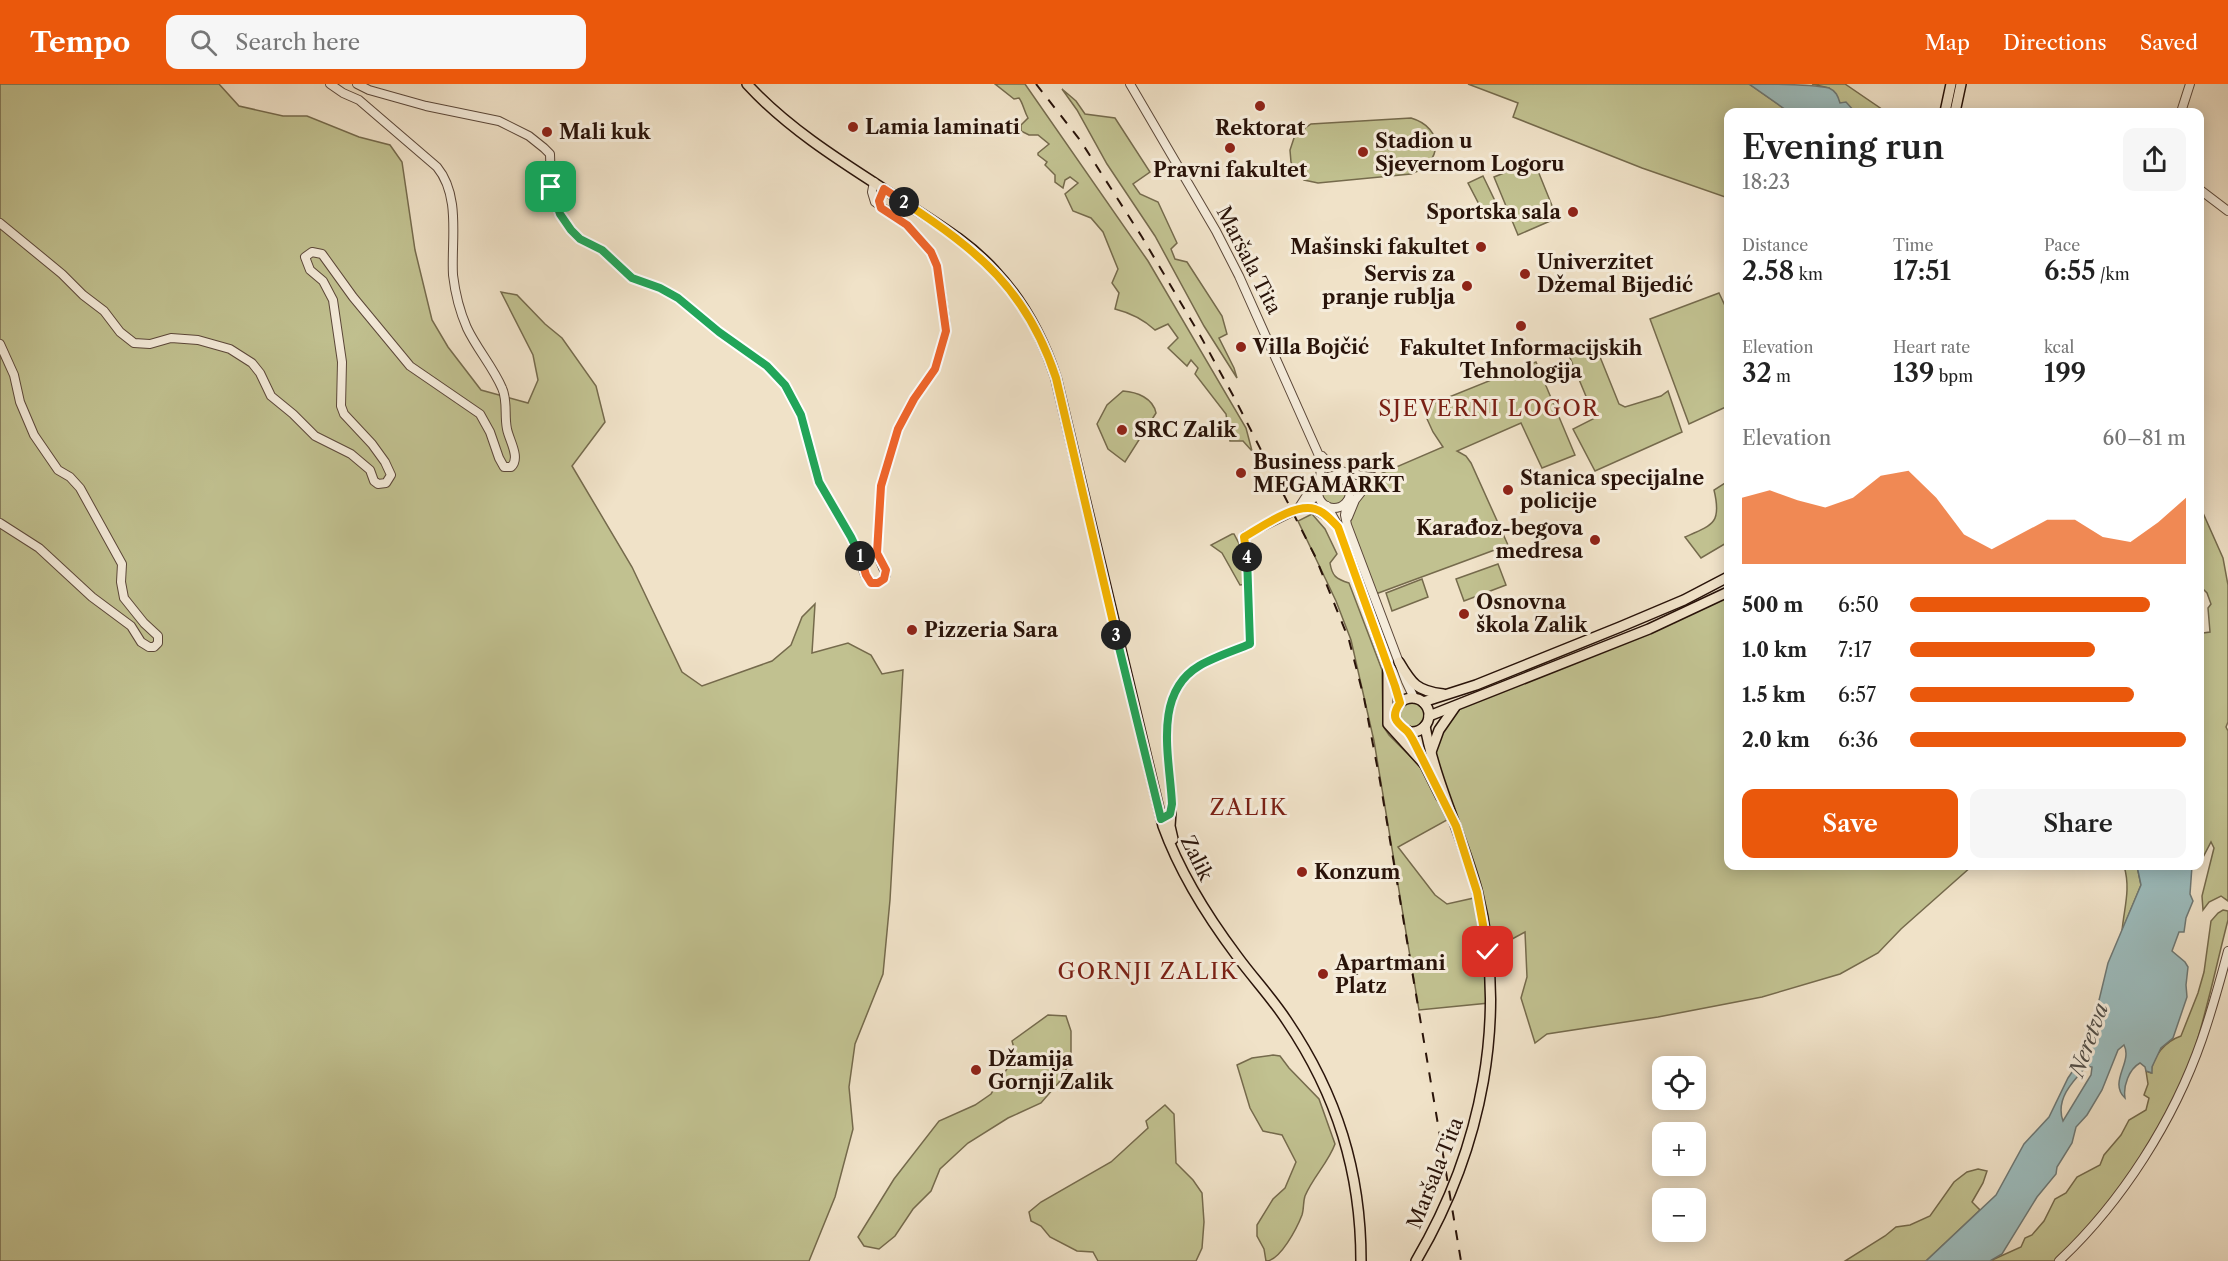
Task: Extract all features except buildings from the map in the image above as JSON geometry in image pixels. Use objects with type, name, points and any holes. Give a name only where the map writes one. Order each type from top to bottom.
[{"type":"main road","name":"Zalik","points":[[747,84],[793,125],[953,235],[985,260],[1018,299],[1042,342],[1056,378],[1125,676],[1161,819],[1173,855],[1216,928],[1288,1023],[1334,1108],[1349,1152],[1357,1191],[1361,1261]]},
{"type":"main road","points":[[1946,108],[1951,84]]},
{"type":"main road","points":[[1956,108],[1960,84]]},
{"type":"main road","points":[[1724,579],[1684,600],[1476,686],[1419,700],[1409,698],[1400,703],[1395,712],[1396,722],[1408,731],[1417,731],[1425,726],[1429,716],[1649,629],[1724,594]]},
{"type":"main road","points":[[1399,662],[1409,680],[1417,687],[1425,691],[1448,694]]},
{"type":"main road","points":[[1388,666],[1388,724],[1426,766]]},
{"type":"main road","points":[[1419,700],[1429,716]]},
{"type":"main road","points":[[1431,752],[1438,730],[1457,705]]},
{"type":"main road","name":"Maršala Tita","points":[[1417,1261],[1467,1150],[1478,1116],[1488,1047],[1491,1003],[1488,952],[1477,892],[1431,752],[1425,726]]},
{"type":"main road","name":"Maršala Tita","points":[[1408,731],[1456,826]]},
{"type":"main road","points":[[1171,812],[1172,836],[1187,873],[1187,880]]},
{"type":"street","points":[[0,223],[104,311],[120,332],[134,343],[150,344],[171,338],[198,340],[230,349],[252,363],[260,373],[271,396],[315,436],[346,451],[370,470],[374,481],[378,484],[386,483],[390,479],[390,471],[372,444],[345,414],[341,406],[342,362],[333,300],[323,281],[310,270],[305,257],[312,252],[322,254],[353,297],[410,366],[480,414],[504,467],[512,467],[516,457],[507,429],[505,394],[467,328],[456,291],[453,275],[453,220],[445,179],[437,167],[359,100],[330,84]]},
{"type":"street","points":[[357,84],[369,90],[426,106],[499,121],[529,136],[544,148],[550,154],[551,187],[560,214],[580,239],[602,250],[632,278],[660,288],[678,298],[719,332],[767,366],[785,385],[801,415],[819,482],[851,537],[866,575],[871,583],[875,584],[886,575],[877,547],[879,500],[884,474],[898,429],[914,399],[935,369],[946,331],[937,266],[931,252],[907,225],[881,208],[873,196],[874,182]]},
{"type":"street","name":"Maršala Tita","points":[[1130,84],[1194,192],[1234,267],[1321,460],[1339,476]]},
{"type":"street","points":[[2182,108],[2190,84]]},
{"type":"street","points":[[881,208],[879,201],[884,189]]},
{"type":"street","points":[[2204,193],[2228,212]]},
{"type":"street","points":[[0,344],[14,375],[23,410],[34,435],[58,470],[70,477],[80,488],[122,564],[121,582],[124,598],[158,636],[158,643],[154,647],[149,647],[141,642],[131,626],[92,597],[39,548],[0,522]]},
{"type":"street","points":[[1298,508],[1313,489],[1318,476],[1317,450]]},
{"type":"street","points":[[1317,450],[1338,471],[1373,477],[1352,505],[1347,525]]},
{"type":"street","name":"Maršala Tita","points":[[1320,483],[1321,460]]},
{"type":"street","points":[[1161,819],[1171,812],[1168,710],[1172,697],[1182,679],[1199,666],[1250,644],[1244,537],[1308,504],[1318,493],[1320,483],[1328,476],[1339,476],[1348,482],[1350,497],[1345,515],[1347,525],[1399,662],[1419,700]]},
{"type":"street","points":[[1318,493],[1338,527],[1400,703]]},
{"type":"street","points":[[1308,504],[1338,508],[1347,502]]},
{"type":"street","points":[[1298,508],[1322,512],[1338,527]]},
{"type":"street","points":[[2059,1261],[2094,1227],[2128,1181],[2163,1126],[2188,1076],[2202,1041],[2228,951]]},
{"type":"green space","points":[[0,84],[219,84],[239,106],[283,116],[307,116],[359,137],[390,145],[402,162],[415,250],[432,320],[448,347],[481,390],[528,403],[538,380],[533,355],[501,292],[517,295],[562,338],[596,386],[605,422],[572,466],[632,567],[682,672],[702,686],[772,661],[791,645],[802,617],[815,604],[812,653],[848,643],[871,655],[882,674],[903,670],[890,900],[883,974],[855,1044],[849,1087],[853,1129],[835,1197],[809,1261],[0,1261]]},
{"type":"green space","points":[[995,84],[1025,84],[1148,261],[1246,428],[1252,451],[1243,441],[1230,441],[1226,414],[1195,374],[1198,368],[1191,360],[1187,366],[1168,348],[1178,338],[1168,324],[1155,330],[1136,317],[1115,309],[1119,293],[1112,283],[1118,269],[1103,232],[1091,218],[1073,211],[1065,194],[1078,183],[1070,177],[1065,180],[1063,188],[1055,182],[1055,175],[1045,165],[1047,162],[1038,155],[1049,144],[1038,135],[1029,135],[1021,131],[1021,125],[1028,118],[1019,98],[1014,99]]},
{"type":"green space","points":[[1468,84],[1749,84],[1783,108],[1724,108],[1724,197],[1642,168],[1513,117],[1518,103]]},
{"type":"green space","points":[[1812,84],[1845,84],[1880,108],[1850,108],[1840,103],[1829,88]]},
{"type":"green space","points":[[1062,89],[1076,101],[1085,114],[1115,118],[1150,172],[1133,184],[1140,194],[1158,202],[1177,243],[1171,249],[1175,259],[1187,262],[1222,316],[1227,334],[1219,338],[1237,378],[1204,326],[1155,236],[1107,164],[1077,110]]},
{"type":"green space","name":"Stadion u Sjevernom Logoru","points":[[1411,118],[1430,129],[1436,146],[1429,162],[1422,169],[1411,174],[1318,183],[1304,180],[1291,162],[1290,150],[1294,138],[1311,124]]},
{"type":"green space","points":[[1534,161],[1557,218],[1518,235],[1494,177]]},
{"type":"green space","points":[[1483,176],[1496,203],[1482,210],[1468,183]]},
{"type":"green space","points":[[1719,293],[1724,304],[1724,408],[1689,424],[1650,319]]},
{"type":"green space","points":[[1594,342],[1619,404],[1625,407],[1661,396],[1668,391],[1682,432],[1595,471],[1573,429],[1595,418],[1568,353]]},
{"type":"green space","points":[[1536,362],[1575,455],[1542,468],[1521,423],[1457,451],[1466,456],[1471,463],[1508,545],[1373,595],[1347,525],[1349,512],[1373,477],[1443,447],[1422,408]]},
{"type":"green space","name":"SRC Zalik","points":[[1123,391],[1144,397],[1152,403],[1156,413],[1125,462],[1108,449],[1097,424],[1107,405]]},
{"type":"green space","points":[[1334,476],[1345,481],[1350,492],[1345,503],[1334,508],[1323,503],[1318,492],[1323,481]]},
{"type":"green space","points":[[1724,484],[1724,544],[1701,558],[1685,537],[1709,526],[1713,521],[1717,510],[1714,490]]},
{"type":"green space","points":[[1312,514],[1325,529],[1337,554],[1330,563],[1333,574],[1349,583],[1382,670],[1383,726],[1420,766],[1447,820],[1398,847],[1435,895],[1447,904],[1474,898],[1489,1003],[1419,1010],[1374,741],[1351,640],[1336,601],[1298,521]]},
{"type":"green space","points":[[2204,515],[2223,558],[2228,585],[2228,722],[2226,727],[2228,731],[2228,901],[2221,896],[2209,902],[2203,910],[2202,896],[2214,848],[2211,842],[2204,855],[2204,633],[2210,632],[2208,608],[2211,604],[2204,590]]},
{"type":"green space","points":[[1232,534],[1245,555],[1247,584],[1240,585],[1222,553],[1211,545]]},
{"type":"green space","points":[[1498,564],[1506,585],[1464,601],[1456,579]]},
{"type":"green space","points":[[1422,579],[1428,597],[1392,611],[1386,593]]},
{"type":"green space","points":[[1724,594],[1724,870],[1967,870],[1901,929],[1878,953],[1840,974],[1762,997],[1658,1017],[1547,1034],[1535,1043],[1521,998],[1527,977],[1525,932],[1488,952],[1484,929],[1431,752],[1451,712]]},
{"type":"green space","points":[[1412,700],[1423,704],[1427,715],[1423,726],[1412,730],[1401,726],[1397,715],[1401,704]]},
{"type":"green space","points":[[2125,870],[2138,870],[2141,885],[2122,931],[2127,891]]},
{"type":"green space","points":[[2223,910],[2228,911],[2228,920],[2194,1053],[2174,1104],[2151,1146],[2114,1197],[2059,1261],[1990,1261],[2021,1247],[2025,1238],[2032,1235],[2044,1221],[2055,1199],[2066,1193],[2077,1177],[2100,1165],[2104,1155],[2121,1135],[2129,1120],[2146,1110],[2149,1098],[2144,1095],[2148,1084],[2146,1071],[2151,1073],[2154,1061],[2161,1050],[2170,1041],[2181,1036],[2204,972],[2211,921]]},
{"type":"green space","points":[[1048,1015],[1066,1016],[1071,1031],[1071,1060],[1060,1081],[1041,1103],[1008,1118],[968,1143],[940,1169],[931,1191],[913,1209],[895,1236],[879,1249],[864,1246],[858,1237],[894,1179],[939,1121],[975,1105],[991,1094],[1012,1061],[1014,1048],[1012,1041]]},
{"type":"green space","points":[[1280,1056],[1319,1099],[1335,1144],[1305,1196],[1302,1215],[1292,1235],[1277,1256],[1266,1261],[1264,1249],[1257,1236],[1257,1225],[1273,1199],[1285,1188],[1296,1162],[1282,1135],[1263,1131],[1250,1108],[1237,1065],[1252,1058]]},
{"type":"green space","points":[[1165,1105],[1174,1114],[1176,1163],[1202,1193],[1204,1222],[1202,1248],[1196,1261],[1098,1261],[1093,1252],[1077,1251],[1050,1237],[1041,1226],[1031,1221],[1029,1212],[1041,1202],[1111,1162],[1148,1128],[1146,1121]]},
{"type":"green space","points":[[1978,1169],[1987,1171],[1972,1202],[1980,1210],[1926,1261],[1845,1261],[1896,1227],[1910,1225],[1930,1216],[1954,1182],[1967,1172]]},
{"type":"water","points":[[1749,84],[1829,88],[1836,94],[1840,103],[1846,102],[1851,108],[1783,108]]},
{"type":"water","points":[[2138,870],[2192,870],[2190,894],[2193,901],[2186,918],[2184,932],[2179,932],[2172,951],[2188,967],[2187,997],[2173,1038],[2161,1048],[2152,1067],[2152,1073],[2146,1071],[2140,1063],[2136,1066],[2126,1083],[2125,1098],[2120,1092],[2119,1085],[2126,1058],[2124,1045],[2118,1050],[2102,1090],[2087,1115],[2076,1127],[2072,1143],[2057,1167],[2056,1174],[2037,1197],[2002,1254],[1990,1261],[1926,1261],[1996,1195],[2024,1144],[2049,1117],[2068,1078],[2087,1050],[2108,963],[2141,885]],"holes":[[[2087,1066],[2092,1067],[2091,1075],[2063,1121],[2061,1105],[2067,1091]]]},
{"type":"railway","points":[[1036,84],[1080,140],[1142,237],[1201,337],[1315,556],[1349,640],[1364,698],[1380,781],[1461,1261]]},
{"type":"place","name":"Rektorat","points":[[1260,106]]},
{"type":"place","name":"Lamia laminati","points":[[853,127]]},
{"type":"place","name":"Mali kuk","points":[[547,132]]},
{"type":"place","name":"Pravni fakultet","points":[[1230,148]]},
{"type":"place","name":"Stadion u Sjevernom Logoru","points":[[1363,152]]},
{"type":"place","name":"Sportska sala","points":[[1573,212]]},
{"type":"place","name":"Mašinski fakultet","points":[[1481,247]]},
{"type":"place","name":"Univerzitet Džemal Bijedić","points":[[1525,274]]},
{"type":"place","name":"Servis za pranje rublja","points":[[1467,286]]},
{"type":"place","name":"Fakultet Informacijskih Tehnologija","points":[[1521,326]]},
{"type":"place","name":"Villa Bojčić","points":[[1241,347]]},
{"type":"place","name":"SRC Zalik","points":[[1122,430]]},
{"type":"place","name":"Business park MEGAMARKT","points":[[1241,473]]},
{"type":"place","name":"Stanica specijalne policije","points":[[1508,490]]},
{"type":"place","name":"Karađoz-begova medresa","points":[[1595,540]]},
{"type":"place","name":"Osnovna škola Zalik","points":[[1464,614]]},
{"type":"place","name":"Pizzeria Sara","points":[[912,630]]},
{"type":"place","name":"Konzum","points":[[1302,872]]},
{"type":"place","name":"Apartmani Platz","points":[[1323,974]]},
{"type":"place","name":"Džamija Gornji Zalik","points":[[976,1070]]},
{"type":"district","name":"SJEVERNI LOGOR","points":[[1489,408]]},
{"type":"district","name":"ZALIK","points":[[1249,807]]},
{"type":"district","name":"GORNJI ZALIK","points":[[1148,971]]},
{"type":"route","points":[[551,187],[560,214],[580,239],[602,250],[632,278],[660,288],[678,298],[719,332],[767,366],[785,385],[801,415],[814,467],[825,496],[851,537],[866,575],[871,583],[875,584],[884,579],[886,575],[886,570],[877,553],[879,500],[884,474],[898,429],[914,399],[935,369],[946,331],[937,266],[931,252],[907,225],[881,208],[879,197],[884,189],[953,235],[985,260],[1010,288],[1030,318],[1049,356],[1056,378],[1125,676],[1161,819],[1170,814],[1172,804],[1168,710],[1175,690],[1182,679],[1199,666],[1250,644],[1250,603],[1244,537],[1298,508],[1314,509],[1327,516],[1338,527],[1395,686],[1400,703],[1395,712],[1396,722],[1408,731],[1456,826],[1477,892],[1488,952]]},
{"type":"water label","name":"Neretva","points":[[2089,1040]]}]
